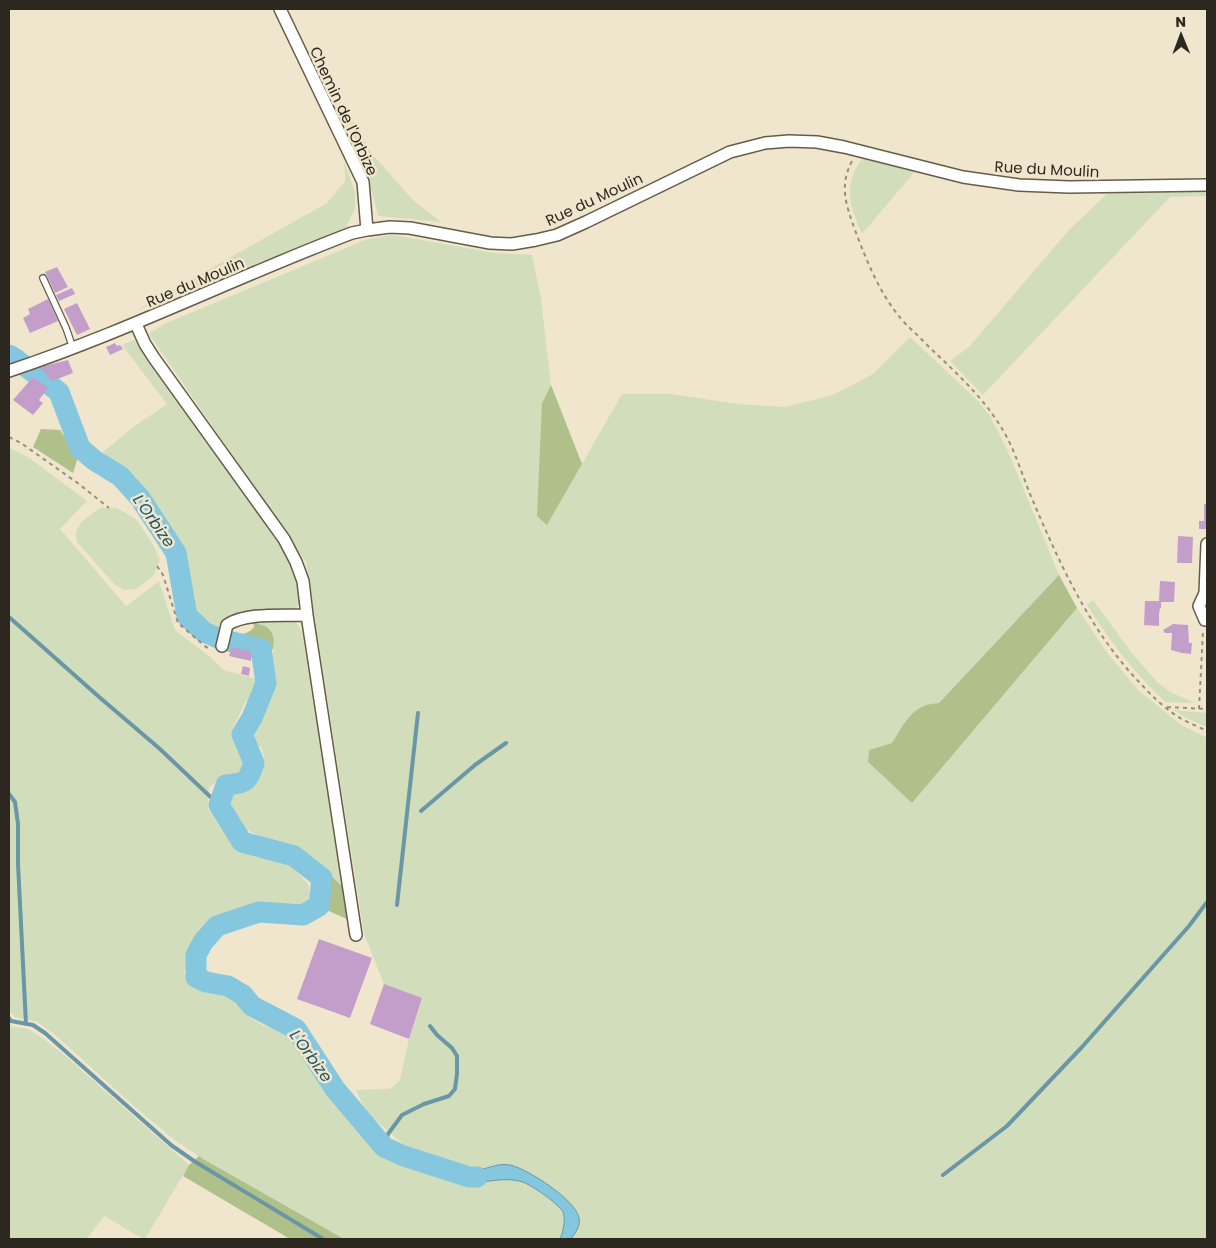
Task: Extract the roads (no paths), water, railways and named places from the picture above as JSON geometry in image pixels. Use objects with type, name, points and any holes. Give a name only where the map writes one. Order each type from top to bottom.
[{"type":"street","name":"Chemin de l'Orbize","points":[[280,9],[363,182],[366,230]]},
{"type":"street","name":"Rue du Moulin","points":[[11,371],[136,324],[352,233],[390,227],[410,228],[490,243],[512,244],[536,240],[557,235],[586,222],[730,152],[765,143],[789,140],[817,142],[858,150],[963,177],[1019,185],[1069,187],[1207,186]]},
{"type":"street","points":[[136,324],[154,358],[284,539],[303,581],[356,935]]},
{"type":"street","points":[[1206,620],[1199,606],[1205,593],[1207,544]]},
{"type":"street","points":[[222,646],[227,625],[244,617],[307,616]]},
{"type":"lane","points":[[43,278],[74,348]]},
{"type":"water","points":[[505,1164],[528,1172],[561,1194],[576,1211],[579,1218],[577,1229],[571,1239],[560,1239],[564,1222],[563,1212],[550,1199],[529,1185],[519,1181],[506,1180],[468,1183],[445,1177],[453,1165],[477,1170]]},
{"type":"waterway","name":"L'Orbize","points":[[9,355],[59,392],[80,448],[94,460],[120,476],[140,498],[176,553],[187,616],[204,632],[220,639],[261,649],[266,683],[252,718],[242,734],[254,763],[248,778],[242,782],[226,785],[219,805],[242,842],[294,856],[322,878],[319,906],[303,915],[259,912],[217,926],[203,942],[196,955],[196,977],[206,982],[228,986],[243,995],[252,1006],[296,1029],[335,1089],[384,1147],[404,1156],[469,1177],[477,1177]]},
{"type":"waterway","points":[[9,617],[160,749],[219,805]]},
{"type":"waterway","points":[[397,905],[418,713]]},
{"type":"waterway","points":[[421,811],[475,765],[506,743]]},
{"type":"waterway","points":[[9,794],[15,802],[18,824],[18,864],[26,1024]]},
{"type":"waterway","points":[[943,1175],[1007,1126],[1082,1047],[1189,926],[1207,902]]},
{"type":"waterway","points":[[9,1018],[11,1021],[33,1025],[45,1033],[171,1145],[194,1161],[323,1239]]},
{"type":"waterway","points":[[384,1147],[388,1134],[402,1115],[424,1104],[449,1096],[455,1089],[457,1056],[452,1048],[430,1026]]}]
